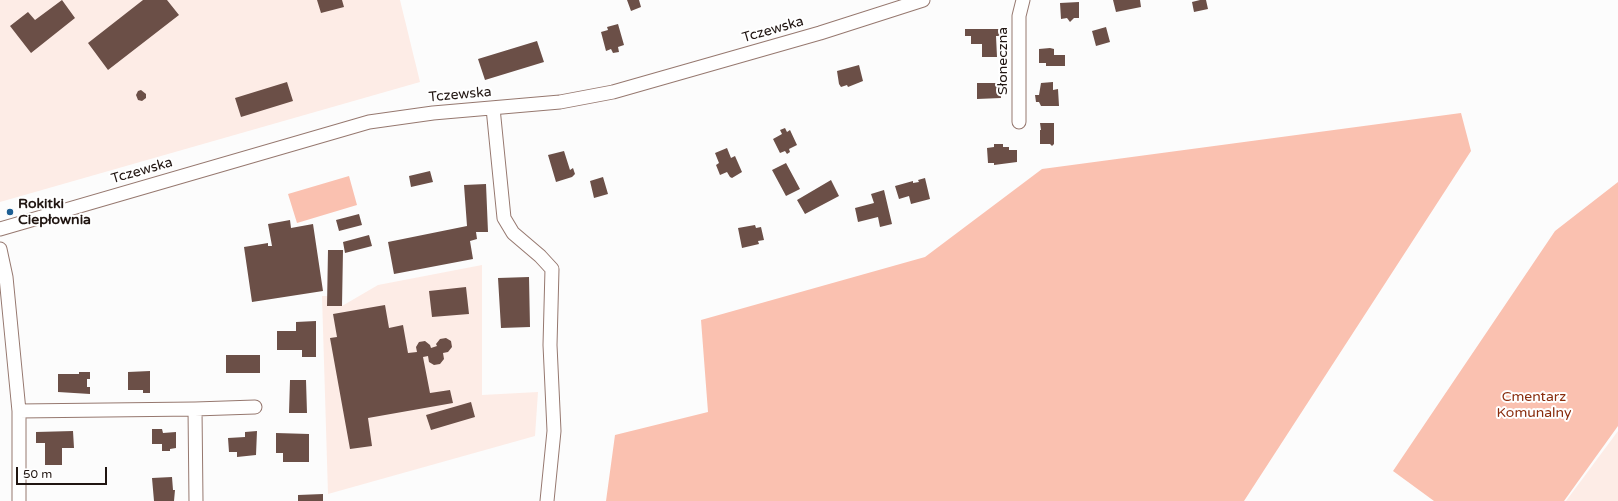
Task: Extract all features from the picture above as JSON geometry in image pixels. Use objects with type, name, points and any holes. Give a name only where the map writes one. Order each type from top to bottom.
[{"type":"street","name":"Tczewska","points":[[0,229],[370,122],[433,113],[560,102],[613,92],[828,30],[923,0]]},
{"type":"street","name":"Słoneczna","points":[[1019,122],[1019,16],[1023,0]]},
{"type":"street","points":[[493,108],[504,218],[513,233],[540,256],[552,269],[550,344],[554,431],[547,501]]},
{"type":"street","points":[[0,249],[6,277],[19,411],[19,501]]},
{"type":"street","points":[[19,411],[255,407]]},
{"type":"street","points":[[195,409],[196,501]]},
{"type":"shaded area","points":[[0,0],[400,0],[420,82],[0,202]]},
{"type":"shaded area","points":[[482,265],[482,395],[538,392],[535,436],[328,494],[322,296],[327,296],[327,306],[342,306],[378,285]]},
{"type":"shaded area","points":[[1618,431],[1618,501],[1566,501]]},
{"type":"green space","points":[[1461,113],[1471,151],[1244,501],[606,501],[615,435],[708,412],[701,320],[925,257],[1042,169]]},
{"type":"green space","points":[[349,176],[357,205],[297,223],[288,194]]},
{"type":"green space","name":"Cmentarz Komunalny","points":[[1618,182],[1618,426],[1564,501],[1434,501],[1393,471],[1555,231]]},
{"type":"building","points":[[62,0],[75,18],[31,53],[10,26],[28,12],[35,20]]},
{"type":"building","points":[[143,0],[167,0],[179,15],[108,70],[88,43]]},
{"type":"building","points":[[317,0],[342,0],[344,7],[321,13]]},
{"type":"building","points":[[627,0],[639,0],[641,7],[631,11]]},
{"type":"building","points":[[1113,0],[1140,0],[1141,7],[1116,12]]},
{"type":"building","points":[[1206,0],[1208,9],[1194,12],[1192,2]]},
{"type":"building","points":[[1079,2],[1079,18],[1074,18],[1070,22],[1067,18],[1061,19],[1060,3]]},
{"type":"building","points":[[618,24],[624,45],[618,47],[619,52],[613,53],[611,49],[606,51],[601,32],[608,30],[607,27]]},
{"type":"building","points":[[1106,27],[1110,42],[1096,46],[1092,31]]},
{"type":"building","points":[[965,29],[1001,29],[1001,36],[996,36],[997,57],[982,57],[982,44],[971,44],[971,36],[965,36]]},
{"type":"building","points":[[537,41],[544,62],[485,80],[478,59]]},
{"type":"building","points":[[1039,49],[1054,49],[1054,55],[1065,55],[1065,66],[1046,66],[1046,63],[1039,63]]},
{"type":"building","points":[[859,65],[863,81],[848,87],[847,85],[841,87],[839,84],[837,71]]},
{"type":"building","points":[[287,82],[293,101],[241,117],[235,98]]},
{"type":"building","points":[[1053,82],[1053,90],[1058,89],[1059,106],[1041,106],[1039,102],[1036,102],[1035,95],[1039,95],[1041,83]]},
{"type":"building","points":[[977,83],[1001,83],[1001,98],[977,99]]},
{"type":"building","points":[[141,90],[146,94],[146,98],[142,101],[138,100],[136,95],[138,91]]},
{"type":"building","points":[[1040,123],[1054,123],[1054,144],[1052,146],[1050,144],[1040,144]]},
{"type":"building","points":[[785,128],[787,132],[790,130],[797,145],[789,149],[790,152],[787,154],[785,151],[780,153],[773,139],[782,134],[780,130]]},
{"type":"building","points":[[994,144],[1003,144],[1003,147],[1009,147],[1009,150],[1017,150],[1017,162],[994,165],[994,163],[988,163],[987,148],[994,147]]},
{"type":"building","points":[[727,148],[731,158],[735,156],[742,172],[732,178],[727,172],[720,175],[716,165],[719,163],[715,153]]},
{"type":"building","points":[[564,151],[570,170],[573,168],[575,174],[572,177],[556,182],[548,155]]},
{"type":"building","points":[[786,163],[800,189],[786,196],[772,170]]},
{"type":"building","points":[[430,171],[433,182],[411,187],[409,176]]},
{"type":"building","points":[[603,177],[608,194],[594,198],[590,181]]},
{"type":"building","points":[[925,178],[930,199],[911,204],[909,196],[899,199],[895,186],[913,181],[913,183],[919,182],[918,180]]},
{"type":"building","points":[[831,180],[839,196],[805,214],[797,200]]},
{"type":"building","points":[[486,184],[488,232],[476,232],[477,239],[470,241],[473,259],[394,274],[388,242],[467,226],[464,185]]},
{"type":"building","points":[[884,190],[892,224],[880,227],[878,217],[858,222],[855,208],[874,203],[871,194]]},
{"type":"building","points":[[359,214],[362,225],[339,231],[336,220]]},
{"type":"building","points":[[290,220],[291,228],[313,224],[323,291],[252,302],[244,247],[268,243],[268,246],[272,246],[268,224]]},
{"type":"building","points":[[755,225],[756,228],[761,227],[764,240],[758,241],[759,244],[742,248],[738,228]]},
{"type":"building","points":[[369,235],[372,246],[345,253],[343,242]]},
{"type":"building","points":[[328,250],[343,250],[342,306],[327,306]]},
{"type":"building","points":[[529,277],[530,327],[501,328],[498,278]]},
{"type":"building","points":[[466,287],[469,314],[432,317],[429,291]]},
{"type":"building","points":[[385,305],[389,328],[403,325],[408,353],[417,352],[416,347],[419,342],[425,341],[431,348],[437,346],[436,344],[440,339],[446,338],[451,341],[452,347],[448,352],[443,353],[444,359],[440,364],[434,365],[429,362],[428,356],[423,357],[430,393],[450,390],[453,403],[368,418],[372,446],[350,449],[330,338],[337,337],[333,314]]},
{"type":"building","points":[[316,321],[316,357],[302,357],[302,350],[277,350],[277,331],[296,331],[296,322]]},
{"type":"building","points":[[226,355],[260,355],[260,373],[226,373]]},
{"type":"building","points":[[150,371],[150,393],[143,393],[143,390],[128,390],[128,372]]},
{"type":"building","points":[[79,372],[90,372],[90,379],[87,379],[87,387],[90,387],[90,394],[58,392],[58,374],[79,374]]},
{"type":"building","points":[[290,380],[306,380],[307,413],[289,413]]},
{"type":"building","points":[[471,402],[475,417],[431,430],[426,415]]},
{"type":"building","points":[[152,429],[162,429],[163,433],[176,432],[176,448],[170,449],[170,451],[162,451],[162,444],[152,444]]},
{"type":"building","points":[[73,431],[74,448],[62,448],[62,465],[45,465],[45,443],[36,443],[36,432]]},
{"type":"building","points":[[257,431],[256,455],[237,457],[237,452],[229,452],[228,438],[245,437],[245,432]]},
{"type":"building","points":[[276,433],[309,434],[309,462],[283,462],[283,453],[276,453]]},
{"type":"building","points":[[172,477],[173,490],[175,490],[174,501],[154,501],[152,478]]},
{"type":"building","points":[[323,494],[323,501],[298,501],[298,495]]},
{"type":"place","name":"Rokitki Ciepłownia","points":[[10,212]]}]
